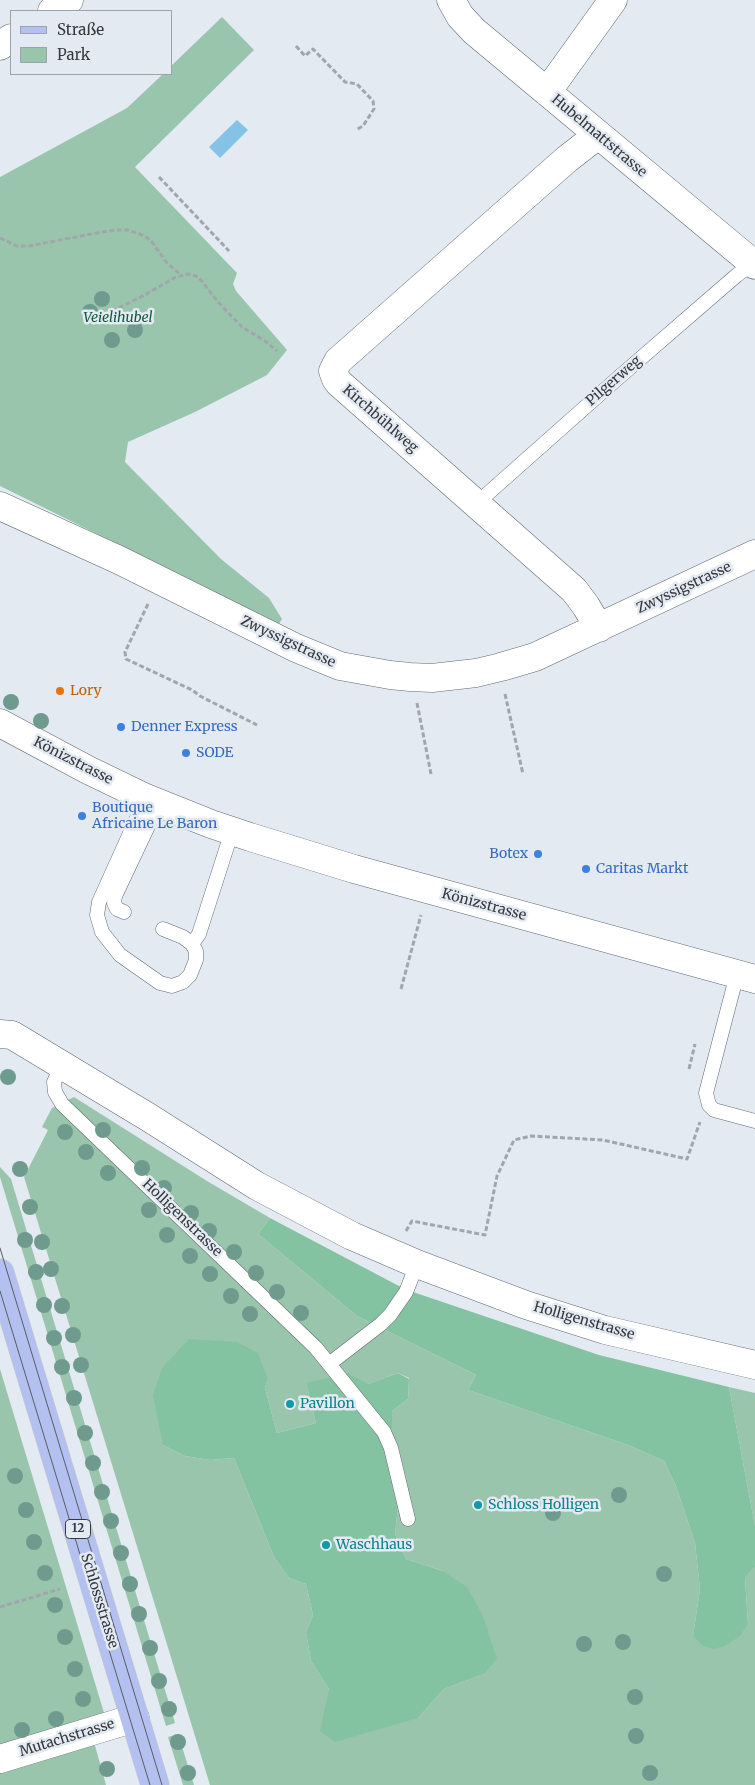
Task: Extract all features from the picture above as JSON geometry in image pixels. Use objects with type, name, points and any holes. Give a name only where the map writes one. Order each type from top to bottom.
[{"type":"main road","name":"Schlossstrasse","points":[[0,1273],[155,1785]]},
{"type":"street","points":[[54,10],[69,0]]},
{"type":"street","name":"Hubelmattstrasse","points":[[452,0],[466,24],[754,263]]},
{"type":"street","points":[[547,92],[613,0]]},
{"type":"street","name":"Kirchbühlweg","points":[[598,135],[567,159],[338,361],[334,367],[334,375],[339,383],[574,590],[599,628]]},
{"type":"street","name":"Zwyssigstrasse","points":[[0,506],[119,560],[296,648],[340,666],[390,676],[455,676],[500,668],[535,657],[755,554]]},
{"type":"street","name":"Könizstrasse","points":[[0,723],[88,770],[153,800],[232,831],[354,869],[746,977]]},
{"type":"street","name":"Holligenstrasse","points":[[0,1034],[12,1035],[148,1116],[256,1186],[352,1236],[405,1259],[526,1305],[605,1330],[755,1365]]},
{"type":"street","name":"Mutachstrasse","points":[[0,1758],[135,1718]]},
{"type":"lane","name":"Pilgerweg","points":[[476,504],[618,378],[737,275],[754,263]]},
{"type":"lane","points":[[124,912],[117,908],[114,903],[115,896],[153,800]]},
{"type":"lane","points":[[153,800],[99,902],[97,915],[102,932],[120,955],[160,983],[172,986],[183,982],[190,975],[196,960],[196,951],[192,944],[183,937],[163,930]]},
{"type":"lane","points":[[192,944],[199,934],[232,831]]},
{"type":"lane","name":"Könizstrasse","points":[[707,1100],[706,1087],[746,977]]},
{"type":"lane","name":"Holligenstrasse","points":[[62,1065],[54,1082],[55,1092],[62,1104],[290,1321],[330,1364],[384,1432],[388,1440],[408,1519]]},
{"type":"lane","points":[[707,1100],[714,1110],[755,1121]]},
{"type":"lane","points":[[330,1364],[390,1315],[406,1292],[405,1259]]},
{"type":"path","points":[[296,46],[305,56],[313,49],[345,82],[357,84],[372,101],[374,109],[363,126],[356,130]]},
{"type":"path","points":[[159,177],[230,251]]},
{"type":"path","points":[[0,238],[17,246],[29,246],[102,232],[128,230],[145,236],[152,242],[167,263],[181,275]]},
{"type":"path","points":[[112,311],[181,275],[188,274],[196,276],[242,327],[277,350]]},
{"type":"path","points":[[149,602],[125,652],[126,659],[192,690],[257,725]]},
{"type":"path","points":[[505,693],[522,774]]},
{"type":"path","points":[[418,709],[432,774]]},
{"type":"path","name":"Könizstrasse","points":[[401,990],[423,910]]},
{"type":"path","points":[[405,1259],[412,1221],[486,1235],[497,1176],[514,1140],[531,1136],[603,1140],[687,1160],[707,1100]]},
{"type":"path","points":[[0,1607],[60,1588]]},
{"type":"green space","name":"Veielihubel","points":[[222,17],[254,50],[135,167],[237,273],[233,284],[236,291],[287,350],[267,375],[195,412],[128,442],[125,462],[221,559],[269,598],[282,619],[279,624],[0,486],[0,177],[127,108],[162,75],[172,75],[172,65]]},
{"type":"green space","points":[[74,1097],[207,1181],[270,1218],[258,1234],[357,1316],[476,1375],[468,1390],[628,1445],[664,1461],[676,1486],[695,1543],[700,1589],[693,1636],[748,1624],[745,1578],[755,1567],[755,1785],[210,1785],[24,1177],[48,1130],[42,1127],[52,1108]],"holes":[[[398,1373],[409,1378],[408,1399],[392,1411],[392,1429],[385,1452],[399,1499],[395,1534],[406,1559],[443,1571],[484,1674],[444,1689],[418,1718],[329,1689],[311,1661],[306,1632],[313,1615],[306,1584],[289,1578],[274,1557],[234,1458],[210,1460],[185,1456],[163,1445],[268,1378],[265,1388],[277,1433],[316,1423],[306,1383],[368,1384]]]},
{"type":"green space","points":[[0,1167],[11,1179],[175,1723],[166,1726],[0,1177]]},
{"type":"green space","points":[[270,1218],[397,1285],[416,1293],[599,1355],[729,1387],[755,1526],[755,1567],[745,1578],[748,1624],[740,1636],[725,1646],[713,1649],[703,1646],[693,1636],[700,1589],[695,1543],[676,1486],[664,1461],[628,1445],[468,1390],[476,1375],[357,1316],[258,1234]]},
{"type":"green space","points":[[189,1339],[237,1342],[258,1353],[268,1379],[265,1388],[277,1433],[316,1423],[306,1383],[348,1373],[368,1384],[398,1373],[409,1379],[408,1399],[392,1411],[392,1429],[385,1452],[399,1499],[395,1534],[406,1559],[443,1571],[467,1587],[483,1616],[497,1659],[484,1674],[444,1689],[418,1718],[335,1742],[320,1731],[329,1689],[311,1661],[306,1632],[313,1615],[306,1584],[289,1578],[274,1557],[234,1458],[210,1460],[185,1456],[163,1445],[153,1396],[162,1368]]},
{"type":"green space","points":[[0,1369],[105,1716],[0,1747]]},
{"type":"green space","points":[[729,1387],[755,1393],[755,1526]]},
{"type":"green space","points":[[178,1734],[194,1785],[183,1785],[168,1737]]},
{"type":"green space","points":[[94,1742],[106,1785],[0,1785],[0,1770]]},
{"type":"water","points":[[237,120],[248,130],[220,158],[209,147]]},
{"type":"tram line","points":[[0,1248],[162,1785]]},
{"type":"tram line","points":[[0,1291],[150,1785]]},
{"type":"place","name":"Lory","points":[[60,691]]},
{"type":"place","name":"Denner Express","points":[[121,727]]},
{"type":"place","name":"SODE","points":[[186,753]]},
{"type":"place","name":"Boutique Africaine Le Baron","points":[[82,816]]},
{"type":"place","name":"Botex","points":[[538,854]]},
{"type":"place","name":"Caritas Markt","points":[[586,869]]},
{"type":"place","name":"Pavillon","points":[[290,1404]]},
{"type":"place","name":"Schloss Holligen","points":[[478,1505]]},
{"type":"place","name":"Waschhaus","points":[[326,1545]]}]
